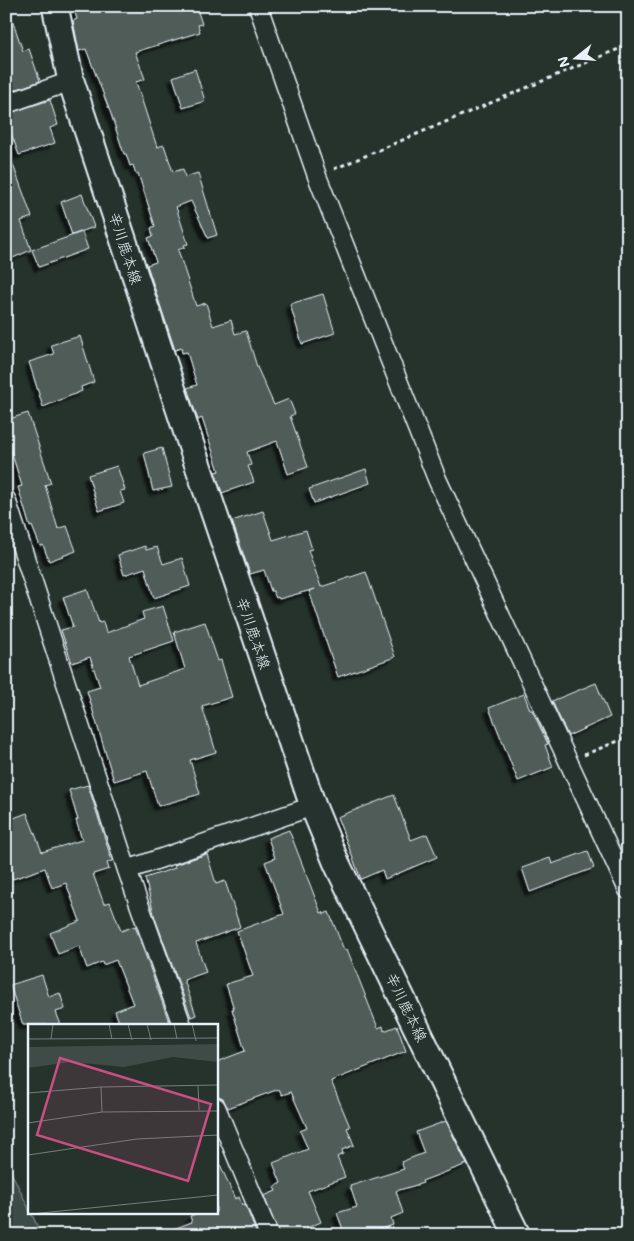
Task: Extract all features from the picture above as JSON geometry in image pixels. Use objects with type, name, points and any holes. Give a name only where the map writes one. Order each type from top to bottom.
[{"type":"main road","name":"辛川鹿本線","points":[[55,6],[71,81],[313,806],[337,864],[517,1235]]},
{"type":"street","points":[[258,6],[317,176],[437,479],[628,890]]},
{"type":"street","points":[[6,104],[71,81]]},
{"type":"street","points":[[6,500],[127,870],[182,1024]]},
{"type":"street","points":[[127,870],[313,806]]},
{"type":"street","points":[[218,1112],[269,1235]]},
{"type":"path","points":[[317,176],[628,45]]},
{"type":"path","points":[[567,762],[628,737]]},
{"type":"shaded area","points":[[6,1161],[28,1207],[28,1214],[32,1214],[41,1235],[6,1235]]},
{"type":"building","points":[[73,6],[196,6],[202,24],[198,25],[200,32],[135,52],[145,79],[136,82],[157,147],[164,145],[173,172],[183,169],[185,177],[198,173],[217,235],[208,238],[191,201],[176,207],[188,244],[178,250],[196,306],[206,303],[213,326],[231,320],[235,334],[246,331],[257,367],[274,405],[289,399],[295,414],[290,416],[308,467],[288,474],[277,441],[247,452],[251,465],[248,466],[254,482],[222,493],[215,472],[219,471],[202,418],[198,420],[187,388],[197,385],[187,352],[182,353],[181,348],[175,350],[147,265],[156,262],[148,238],[153,236],[151,228],[155,226],[138,173],[136,174],[133,165],[130,166],[126,154],[124,154],[86,49],[79,51],[73,21],[77,19]]},
{"type":"building","points":[[6,11],[9,11],[23,51],[29,49],[40,81],[6,93]]},
{"type":"building","points":[[195,69],[205,101],[183,108],[173,77]]},
{"type":"building","points":[[50,100],[58,125],[50,128],[55,143],[19,155],[6,119],[6,114]]},
{"type":"building","points":[[8,151],[32,217],[21,221],[31,250],[6,261],[6,152]]},
{"type":"building","points":[[82,194],[94,227],[72,235],[61,202]]},
{"type":"building","points":[[82,232],[88,249],[39,267],[32,250]]},
{"type":"building","points":[[323,294],[335,333],[302,344],[290,304]]},
{"type":"building","points":[[80,336],[94,382],[81,387],[82,391],[43,407],[29,362],[54,354],[51,345]]},
{"type":"building","points":[[28,413],[51,483],[45,485],[58,529],[67,526],[76,551],[49,561],[43,545],[40,546],[32,526],[30,527],[18,487],[22,486],[6,435],[6,420]]},
{"type":"building","points":[[162,448],[172,487],[153,491],[144,453]]},
{"type":"building","points":[[117,466],[125,490],[120,491],[124,503],[99,511],[88,475]]},
{"type":"building","points":[[366,469],[370,483],[314,503],[309,489]]},
{"type":"building","points":[[263,511],[273,540],[306,530],[312,549],[308,550],[321,587],[366,572],[395,657],[338,677],[309,591],[315,589],[279,599],[271,591],[264,570],[250,574],[232,521]]},
{"type":"building","points":[[145,546],[146,550],[157,547],[163,564],[182,558],[190,586],[154,598],[145,568],[124,575],[118,555]]},
{"type":"building","points":[[87,589],[99,623],[103,622],[106,633],[144,619],[142,612],[163,606],[174,641],[129,656],[138,685],[185,669],[174,632],[205,622],[218,661],[221,660],[232,697],[202,706],[216,752],[190,760],[200,794],[158,806],[147,771],[114,781],[87,691],[100,687],[90,657],[72,663],[61,630],[73,627],[63,597]]},
{"type":"building","points":[[596,683],[610,717],[568,736],[552,701]]},
{"type":"building","points":[[524,694],[530,710],[532,710],[548,744],[545,745],[553,767],[518,781],[489,708]]},
{"type":"building","points":[[88,785],[112,861],[107,863],[109,869],[93,874],[104,904],[110,902],[121,931],[135,926],[170,1024],[120,1024],[115,1011],[133,1004],[116,960],[103,965],[102,962],[87,968],[79,946],[58,954],[50,933],[80,921],[66,883],[52,888],[45,868],[13,879],[6,860],[6,821],[27,813],[42,852],[82,840],[69,790]]},
{"type":"building","points":[[394,795],[411,840],[427,834],[437,857],[385,879],[382,870],[361,879],[337,817]]},
{"type":"building","points":[[289,830],[321,913],[329,912],[344,950],[347,949],[378,1028],[383,1026],[384,1031],[397,1026],[406,1051],[331,1081],[350,1127],[347,1128],[354,1145],[342,1150],[343,1154],[337,1157],[345,1177],[308,1191],[321,1222],[307,1228],[309,1235],[279,1235],[264,1196],[276,1191],[274,1187],[281,1183],[273,1163],[308,1149],[300,1131],[307,1128],[291,1092],[282,1095],[279,1089],[228,1108],[223,1099],[218,1097],[218,1061],[245,1051],[226,984],[253,976],[237,931],[284,914],[265,862],[275,858],[268,838]]},
{"type":"building","points":[[588,851],[594,868],[530,892],[522,868],[550,858],[552,864]]},
{"type":"building","points":[[207,854],[216,884],[225,881],[240,927],[196,943],[206,972],[184,980],[196,1015],[191,1017],[155,918],[145,878],[175,868],[174,865]]},
{"type":"building","points":[[42,975],[49,997],[60,993],[65,1009],[56,1012],[61,1024],[23,1025],[10,985]]},
{"type":"building","points":[[446,1121],[467,1164],[422,1181],[423,1183],[396,1191],[403,1213],[391,1218],[393,1225],[363,1235],[345,1235],[337,1213],[357,1207],[350,1186],[404,1169],[401,1162],[424,1153],[416,1132]]},
{"type":"building","points":[[218,1160],[235,1199],[239,1197],[242,1205],[245,1204],[257,1235],[163,1235],[163,1233],[192,1222],[190,1216],[196,1214],[218,1214]]}]
